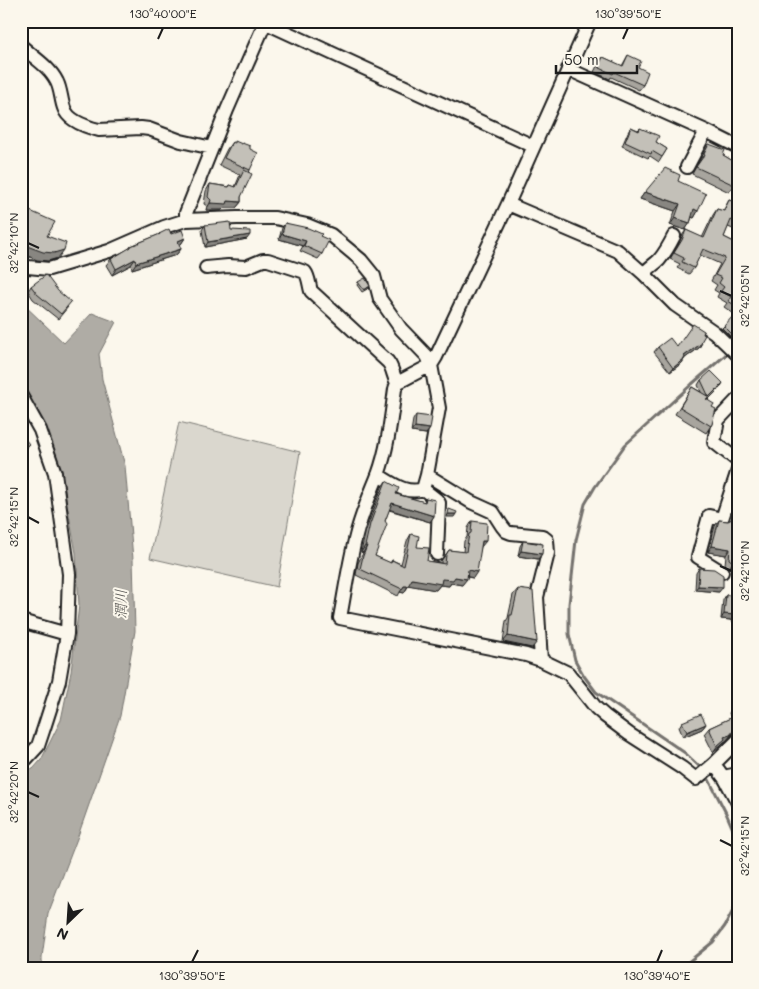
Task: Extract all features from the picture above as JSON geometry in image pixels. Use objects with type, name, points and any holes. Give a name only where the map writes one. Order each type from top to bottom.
[{"type":"street","points":[[590,21],[508,204],[436,357],[431,365],[397,382],[378,475],[355,538],[340,618],[526,655],[541,660],[568,674],[596,708],[629,734],[696,779],[738,740]]},
{"type":"street","points":[[186,220],[186,213],[263,22],[533,146]]},
{"type":"street","points":[[21,46],[50,72],[58,83],[64,110],[75,121],[92,129],[99,130],[149,129],[181,141],[212,148]]},
{"type":"street","points":[[568,70],[738,147]]},
{"type":"street","points":[[687,167],[706,131]]},
{"type":"street","points":[[508,204],[618,251],[675,304],[714,332],[734,351]]},
{"type":"street","points":[[21,268],[28,266],[49,269],[109,251],[164,227],[186,220],[275,218],[307,224],[331,235],[361,260],[374,276],[380,299],[401,329],[427,356],[431,365],[439,408],[427,475],[422,489]]},
{"type":"street","points":[[644,274],[658,261],[674,236]]},
{"type":"street","points":[[206,268],[246,267],[263,260],[268,260],[305,272],[308,274],[311,291],[388,362],[397,382]]},
{"type":"street","points":[[21,396],[40,430],[55,473],[69,574],[67,634],[59,681],[38,746],[26,759],[21,760]]},
{"type":"street","points":[[738,399],[718,420],[714,442],[738,461]]},
{"type":"street","points":[[722,572],[698,557],[709,516],[722,519],[738,470]]},
{"type":"street","points":[[378,475],[404,490],[422,489],[437,500],[439,503],[437,554]]},
{"type":"street","points":[[427,475],[471,502],[493,512],[506,531],[542,536],[547,540],[548,553],[537,597],[541,660]]},
{"type":"street","points":[[21,621],[67,634]]},
{"type":"street","points":[[712,766],[725,779],[738,803]]},
{"type":"street","points":[[725,779],[728,776],[738,774]]},
{"type":"shaded area","points":[[179,422],[300,452],[277,587],[150,558]]},
{"type":"water","name":"潤川","points":[[21,302],[64,343],[92,313],[116,322],[99,354],[102,379],[125,466],[133,559],[135,631],[120,716],[78,836],[48,914],[42,968],[21,968],[21,771],[33,769],[41,760],[61,720],[71,672],[79,605],[76,553],[65,493],[48,432],[21,388]]},
{"type":"building","points":[[628,55],[641,61],[638,67],[648,72],[643,85],[598,67],[603,57],[623,66]]},
{"type":"building","points":[[631,127],[639,131],[640,128],[659,136],[656,142],[667,149],[662,157],[652,151],[651,154],[625,142]]},
{"type":"building","points":[[235,141],[250,146],[250,149],[258,153],[250,170],[224,158],[232,142],[235,143]]},
{"type":"building","points":[[709,144],[725,150],[723,155],[738,164],[738,180],[734,185],[696,167],[705,156],[704,154]]},
{"type":"building","points":[[665,168],[680,175],[678,181],[706,194],[698,211],[694,209],[690,223],[675,218],[680,204],[645,192]]},
{"type":"building","points":[[244,170],[252,174],[241,197],[241,202],[228,201],[227,204],[210,203],[211,200],[208,197],[210,184],[236,187]]},
{"type":"building","points":[[729,200],[738,203],[738,223],[731,220],[724,237],[738,244],[738,307],[728,301],[731,297],[721,291],[724,287],[719,283],[722,278],[715,275],[725,258],[703,249],[694,268],[682,262],[684,258],[674,253],[686,230],[704,238],[717,209],[724,211]]},
{"type":"building","points":[[21,207],[55,222],[47,236],[66,243],[64,250],[54,253],[43,252],[27,246],[25,251],[21,249]]},
{"type":"building","points":[[230,222],[231,230],[250,231],[250,235],[208,242],[205,225]]},
{"type":"building","points":[[285,223],[308,228],[322,234],[320,236],[329,240],[322,254],[304,246],[306,241],[282,234]]},
{"type":"building","points":[[169,229],[171,234],[182,230],[185,238],[178,241],[181,249],[136,263],[135,259],[116,269],[111,259],[131,246]]},
{"type":"building","points":[[46,275],[58,291],[71,302],[61,314],[37,294],[31,286]]},
{"type":"building","points":[[365,278],[370,286],[364,290],[358,282]]},
{"type":"building","points":[[733,316],[738,320],[738,329],[733,335],[724,326]]},
{"type":"building","points":[[693,324],[704,331],[703,334],[705,335],[702,343],[684,356],[685,358],[673,368],[658,347],[670,338],[677,347]]},
{"type":"building","points":[[711,371],[723,383],[709,397],[701,380]]},
{"type":"building","points":[[692,387],[709,397],[706,399],[714,404],[712,407],[716,409],[711,426],[680,407]]},
{"type":"building","points":[[416,415],[432,417],[430,429],[415,427]]},
{"type":"building","points":[[21,434],[29,444],[21,450]]},
{"type":"building","points":[[386,481],[399,488],[396,494],[425,502],[426,498],[435,500],[434,516],[392,503],[385,521],[387,524],[375,556],[391,563],[392,560],[404,566],[411,534],[419,536],[417,547],[429,548],[427,561],[445,564],[446,555],[449,550],[466,552],[472,521],[487,523],[486,541],[482,541],[477,572],[468,570],[467,579],[455,577],[453,580],[442,579],[441,584],[412,579],[408,586],[404,586],[402,589],[360,569],[367,546],[365,546],[370,524]]},
{"type":"building","points":[[738,502],[738,563],[729,559],[730,549],[712,546],[719,520],[728,521],[732,519]]},
{"type":"building","points":[[449,509],[457,512],[456,514],[448,514]]},
{"type":"building","points":[[523,541],[543,544],[542,554],[521,551]]},
{"type":"building","points":[[699,568],[714,569],[723,575],[723,587],[698,586]]},
{"type":"building","points":[[518,589],[533,591],[537,642],[508,636],[510,615],[512,615]]},
{"type":"building","points":[[726,595],[738,596],[738,617],[724,614]]},
{"type":"building","points":[[738,705],[738,727],[730,735],[724,737],[725,739],[717,746],[709,728],[737,715],[733,708]]},
{"type":"building","points":[[701,714],[706,724],[687,732],[682,722]]},
{"type":"waterway","points":[[702,769],[685,753],[596,692],[575,660],[569,634],[569,604],[576,540],[585,504],[595,487],[625,445],[729,352]]},
{"type":"waterway","points":[[706,774],[738,841]]},
{"type":"waterway","points":[[681,968],[713,942],[725,926],[738,901]]}]
